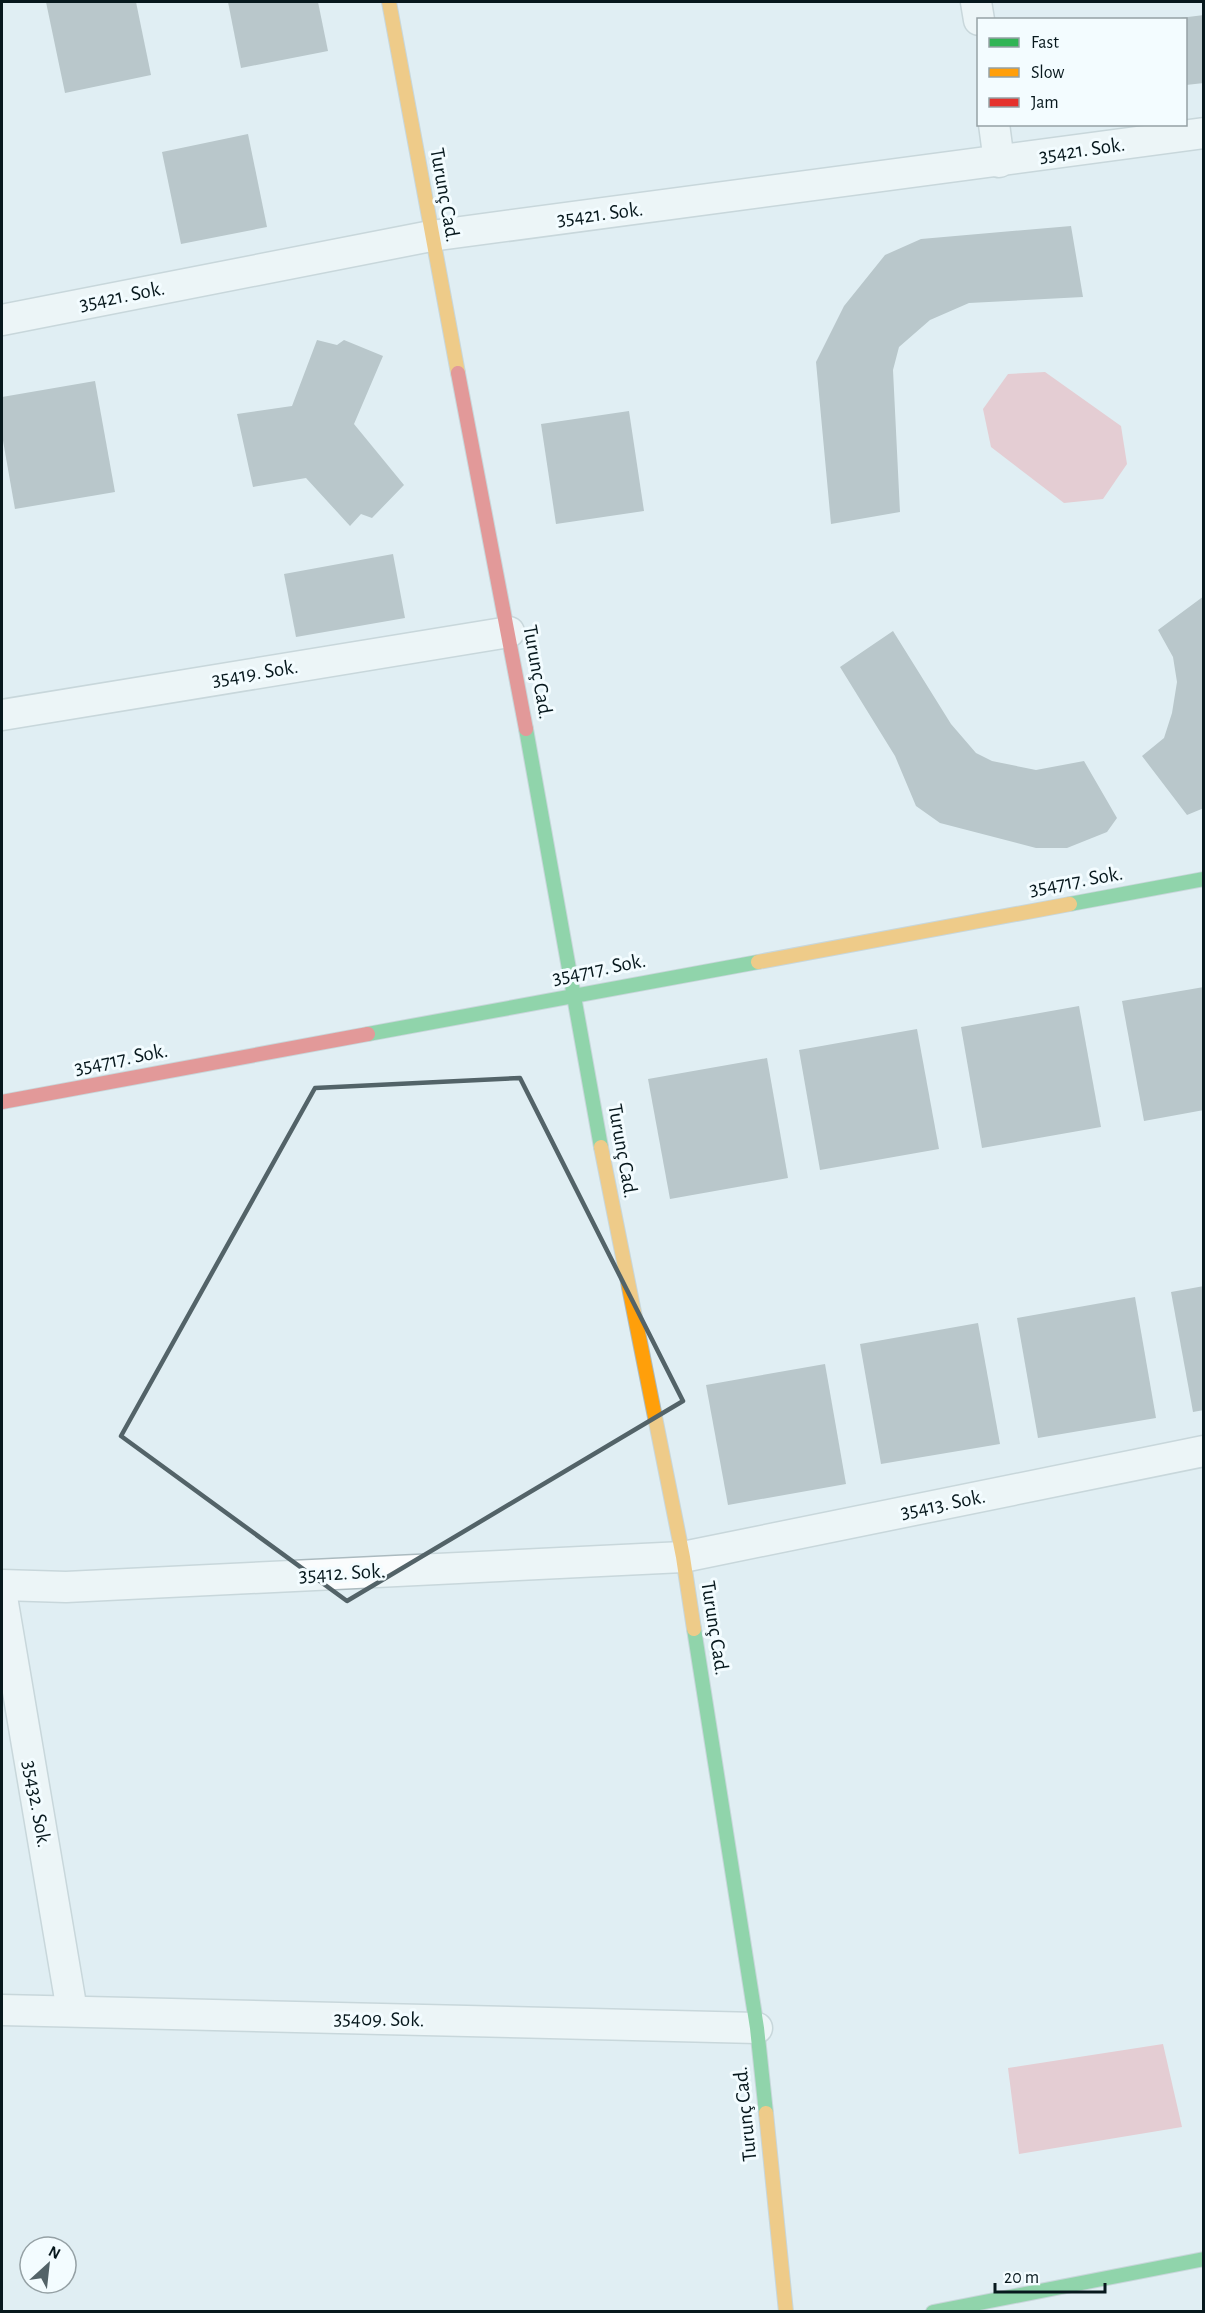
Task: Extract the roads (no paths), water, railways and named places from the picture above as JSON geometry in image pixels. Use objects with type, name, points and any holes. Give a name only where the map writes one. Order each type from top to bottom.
[{"type":"street","name":"Turunç Cad.","points":[[389,2],[431,236],[509,632],[612,1211],[683,1557],[757,2028],[786,2312]]},
{"type":"street","points":[[976,2],[979,18]]},
{"type":"street","points":[[994,126],[999,162]]},
{"type":"street","name":"35421. Sok.","points":[[2,320],[431,236],[1203,133]]},
{"type":"street","name":"35419. Sok.","points":[[2,715],[509,632]]},
{"type":"street","name":"354717. Sok.","points":[[2,1102],[1203,879]]},
{"type":"street","name":"35413. Sok.","points":[[683,1557],[1203,1451]]},
{"type":"street","name":"35412. Sok.","points":[[2,1585],[66,1587],[683,1557]]},
{"type":"street","name":"35432. Sok.","points":[[2,1597],[72,2012]]},
{"type":"street","name":"35409. Sok.","points":[[2,2010],[757,2028]]},
{"type":"street","points":[[933,2312],[1203,2259]]}]
